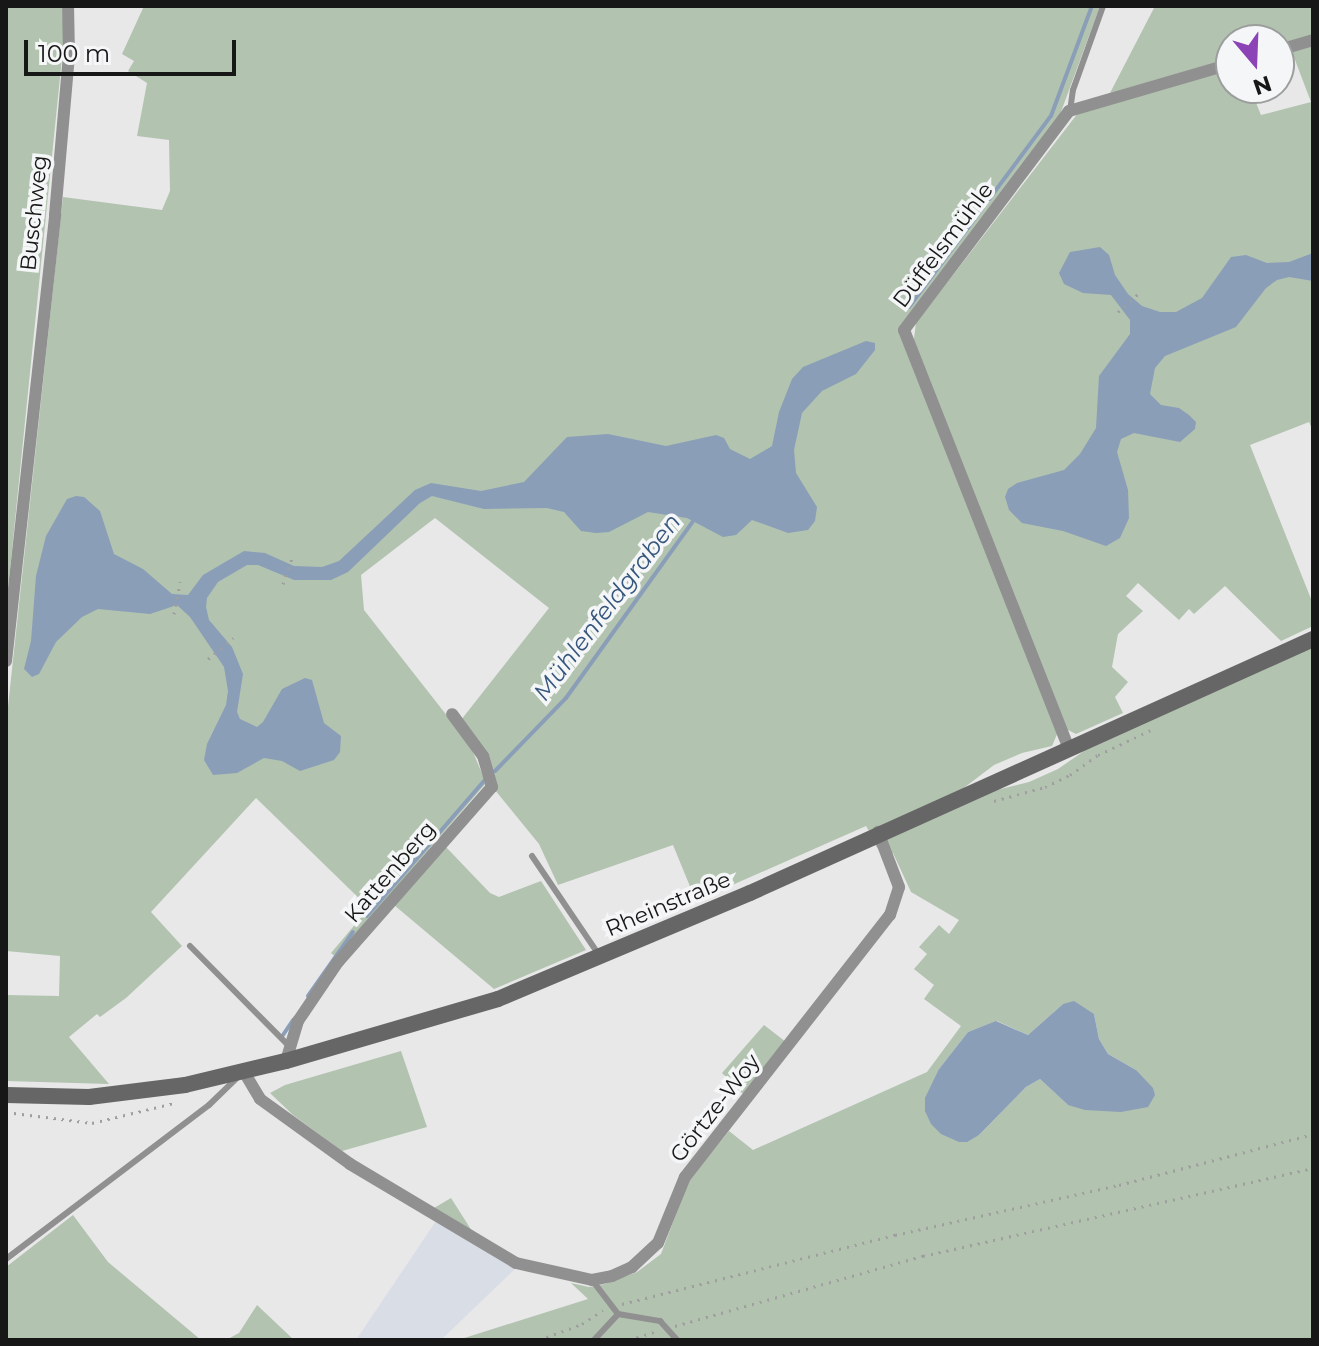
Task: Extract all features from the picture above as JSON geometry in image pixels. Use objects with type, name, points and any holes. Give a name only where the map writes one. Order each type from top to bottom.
[{"type":"main road","name":"Rheinstraße","points":[[6,1095],[133,1094],[244,1072],[288,1054],[498,999],[750,893],[878,832],[1313,639]]},
{"type":"street","name":"Buschweg","points":[[6,661],[55,215],[69,56],[68,6]]},
{"type":"street","points":[[1070,111],[1215,69]]},
{"type":"street","name":"Düffelsmühle","points":[[1069,749],[904,330],[1070,111]]},
{"type":"street","name":"Kattenberg","points":[[288,1054],[298,1021],[338,962],[492,787],[483,756],[452,714]]},
{"type":"street","name":"Görtze-Woy","points":[[592,1280],[632,1267],[658,1243],[685,1177],[890,915],[899,887],[878,832]]},
{"type":"street","points":[[244,1072],[260,1099],[350,1164],[439,1218],[516,1263],[592,1280]]},
{"type":"lane","points":[[1070,111],[1073,90],[1103,6]]},
{"type":"lane","points":[[532,856],[600,956]]},
{"type":"lane","points":[[190,946],[288,1054]]},
{"type":"lane","points":[[6,1259],[209,1105],[244,1072]]},
{"type":"lane","points":[[592,1280],[618,1314],[660,1321],[677,1340]]},
{"type":"lane","points":[[594,1340],[618,1314]]},
{"type":"path","points":[[1118,312],[1138,294]]},
{"type":"path","points":[[283,584],[292,558]]},
{"type":"path","points":[[174,614],[180,582]]},
{"type":"path","points":[[208,659],[233,638]]},
{"type":"path","points":[[539,1340],[582,1324],[611,1306],[722,1281],[895,1235],[1133,1182],[1313,1134]]},
{"type":"path","points":[[629,1340],[923,1256],[1313,1168]]},
{"type":"shaded area","points":[[436,1221],[515,1269],[441,1340],[356,1340]]},
{"type":"green space","points":[[6,6],[62,6],[64,38],[6,609]]},
{"type":"green space","points":[[144,6],[1100,6],[1058,120],[904,321],[1058,732],[1052,746],[1022,753],[994,765],[961,790],[869,831],[866,826],[696,901],[673,845],[558,885],[539,844],[495,790],[461,720],[549,608],[435,518],[361,575],[364,610],[470,745],[486,783],[336,957],[331,953],[369,908],[256,798],[151,912],[182,946],[126,998],[100,1017],[97,1014],[69,1037],[109,1084],[6,1081],[6,995],[59,996],[60,956],[6,951],[6,725],[63,197],[162,210],[170,191],[169,140],[137,136],[147,83],[128,71],[134,61],[122,54]]},
{"type":"green space","points":[[1155,6],[1313,6],[1313,35],[1295,40],[1295,24],[1215,24],[1215,63],[1110,93]]},
{"type":"green space","points":[[1313,46],[1313,431],[1309,422],[1250,445],[1313,604],[1313,626],[1281,641],[1225,586],[1194,614],[1189,609],[1179,620],[1138,583],[1126,596],[1143,611],[1118,634],[1112,667],[1128,682],[1115,697],[1123,713],[1076,734],[1066,729],[913,346],[916,323],[1078,113],[1215,74],[1215,104],[1257,104],[1261,115],[1311,102],[1295,60],[1295,51]]},
{"type":"green space","points":[[1313,646],[1313,1340],[458,1340],[588,1299],[571,1283],[589,1287],[605,1284],[637,1272],[661,1254],[689,1180],[729,1131],[753,1150],[927,1072],[961,1026],[924,999],[934,985],[914,969],[927,954],[919,947],[939,925],[949,934],[959,920],[911,892],[893,853],[884,857],[873,842],[980,794],[1029,782],[1058,769],[1097,742]],"holes":[[[1063,1004],[1094,1014],[1099,1039],[1108,1054],[1136,1070],[1068,1105],[1040,1079],[1026,1087],[979,1135],[959,1142],[939,1069],[968,1032],[997,1021],[1028,1035]]]},
{"type":"green space","points":[[445,846],[490,893],[499,897],[541,881],[586,950],[494,989],[394,905]]},
{"type":"green space","points":[[764,1025],[786,1042],[744,1095],[722,1073]]},
{"type":"green space","points":[[401,1051],[427,1127],[342,1151],[293,1115],[270,1093],[285,1085]]},
{"type":"green space","points":[[451,1198],[472,1231],[434,1208]]},
{"type":"green space","points":[[73,1215],[108,1262],[201,1340],[6,1340],[6,1267]]},
{"type":"green space","points":[[257,1305],[294,1340],[226,1340],[239,1333]]},
{"type":"water","points":[[1100,247],[1109,255],[1115,275],[1128,294],[1142,306],[1160,312],[1176,312],[1202,298],[1231,257],[1246,255],[1267,263],[1289,262],[1313,253],[1313,281],[1289,277],[1277,280],[1266,288],[1236,327],[1165,356],[1155,368],[1150,394],[1161,405],[1179,408],[1189,415],[1196,422],[1195,429],[1180,442],[1134,433],[1121,439],[1117,452],[1128,490],[1129,518],[1120,538],[1106,546],[1063,531],[1022,523],[1009,510],[1005,497],[1008,489],[1017,483],[1064,470],[1080,454],[1096,428],[1099,376],[1130,334],[1130,320],[1111,295],[1083,293],[1064,284],[1059,273],[1070,252]]},
{"type":"water","points":[[866,341],[875,343],[875,350],[856,374],[822,391],[802,413],[794,450],[796,473],[817,507],[815,521],[808,530],[788,533],[752,520],[736,535],[723,537],[687,518],[648,512],[609,532],[596,533],[581,531],[564,512],[547,508],[484,509],[432,496],[420,503],[348,572],[331,580],[294,580],[258,565],[247,565],[218,582],[207,598],[206,607],[209,620],[232,647],[243,674],[237,712],[240,719],[257,727],[282,689],[305,678],[312,680],[324,723],[341,736],[340,752],[334,760],[300,771],[282,761],[264,758],[237,773],[213,775],[204,760],[207,744],[226,705],[228,691],[224,667],[190,617],[177,605],[150,614],[98,609],[82,617],[56,642],[39,674],[32,677],[24,669],[31,641],[36,576],[46,536],[67,499],[84,497],[100,511],[114,554],[143,569],[172,594],[188,595],[203,575],[244,551],[265,553],[294,566],[322,567],[339,561],[415,490],[431,483],[481,491],[524,482],[567,437],[608,434],[666,446],[716,435],[724,438],[730,449],[750,459],[772,446],[779,412],[792,379],[803,367]]},
{"type":"water","points":[[1074,1001],[1094,1014],[1099,1039],[1108,1054],[1136,1070],[1153,1088],[1155,1095],[1148,1107],[1121,1112],[1085,1110],[1068,1105],[1040,1079],[1026,1087],[979,1135],[967,1142],[941,1134],[931,1124],[925,1111],[925,1098],[939,1069],[968,1032],[996,1021],[1028,1035],[1063,1004]]},
{"type":"waterway","name":"Mühlenfeldgraben","points":[[909,307],[1051,116],[1092,6]]},
{"type":"waterway","name":"Mühlenfeldgraben","points":[[495,771],[566,698],[694,520]]},
{"type":"waterway","name":"Mühlenfeldgraben","points":[[367,916],[484,781]]},
{"type":"waterway","name":"Mühlenfeldgraben","points":[[308,996],[353,932]]},
{"type":"waterway","name":"Mühlenfeldgraben","points":[[283,1035],[293,1020]]}]
